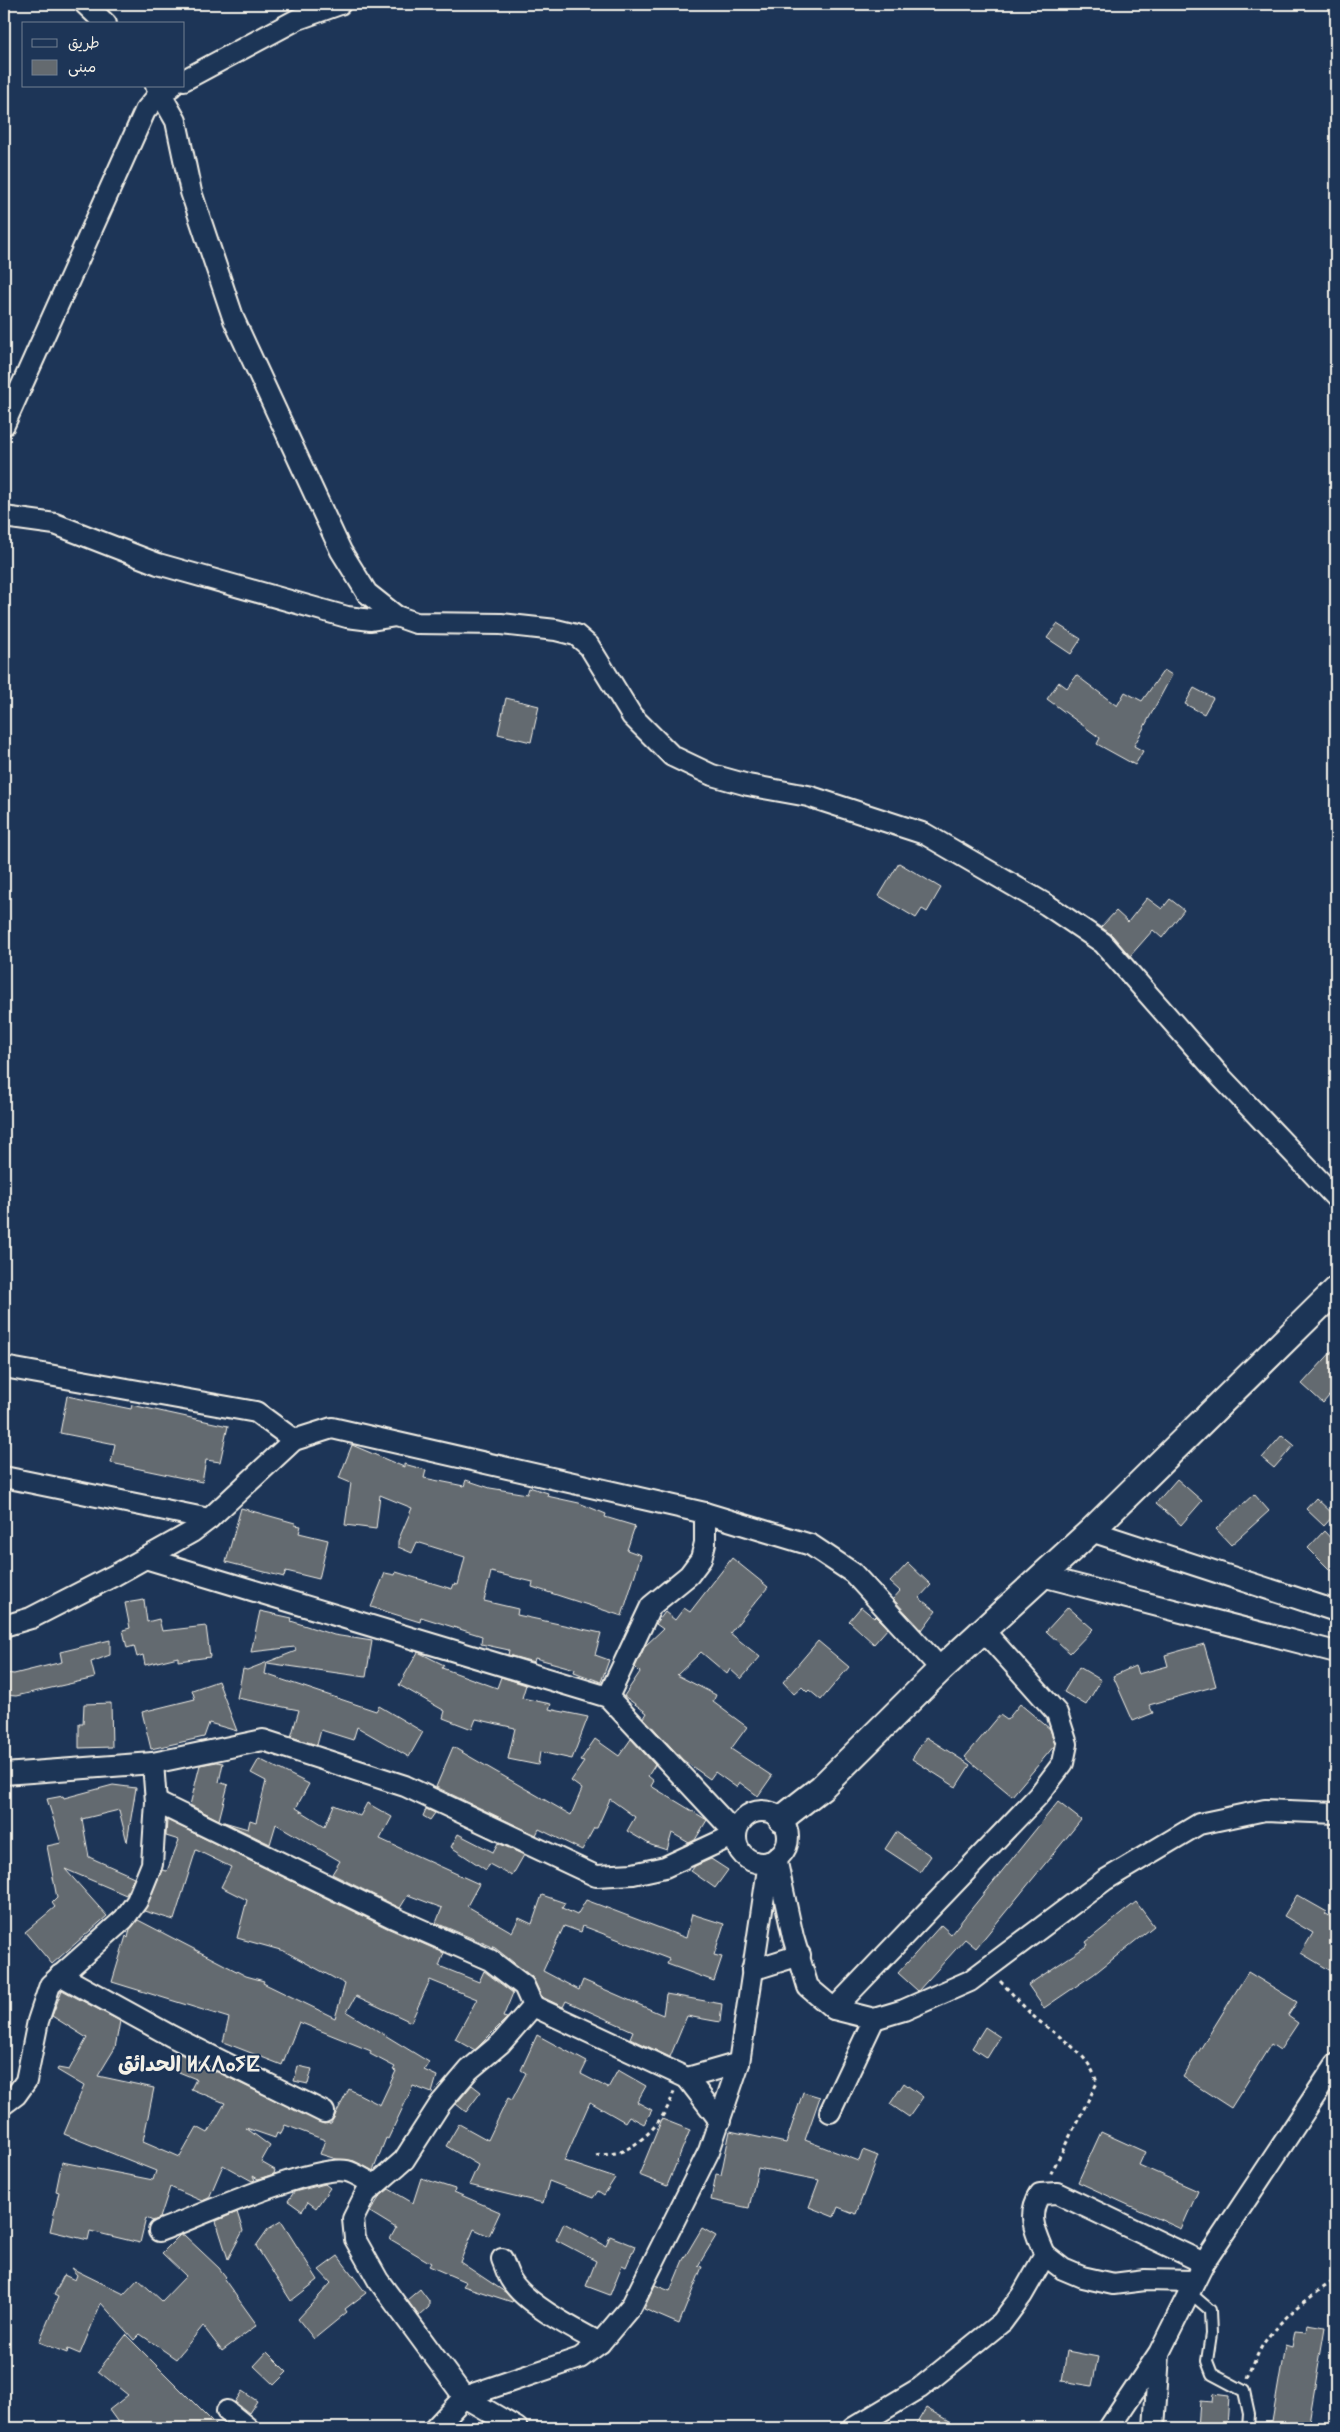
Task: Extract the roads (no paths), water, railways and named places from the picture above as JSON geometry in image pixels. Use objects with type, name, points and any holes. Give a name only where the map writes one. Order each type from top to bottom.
[{"type":"street","points":[[86,4],[104,22]]},
{"type":"street","points":[[185,79],[298,19],[340,4]]},
{"type":"street","points":[[4,424],[144,111],[163,88],[176,121],[191,192],[234,320],[341,551],[367,593],[396,616],[416,623],[501,624],[556,630],[576,635],[590,646],[632,716],[672,756],[712,775],[748,785],[808,796],[925,834],[1047,905],[1103,943],[1220,1076],[1336,1198]]},
{"type":"street","points":[[4,517],[55,524],[158,564],[347,617],[377,620],[396,616]]},
{"type":"street","points":[[781,1819],[822,1787],[941,1669],[1091,1531],[1336,1290]]},
{"type":"street","points":[[4,1367],[256,1412],[294,1440]]},
{"type":"street","points":[[4,1626],[31,1618],[192,1532],[209,1519],[294,1440],[332,1428],[706,1513],[811,1545],[853,1573],[941,1669]]},
{"type":"street","points":[[4,1477],[209,1519]]},
{"type":"street","points":[[608,1697],[652,1606],[689,1575],[701,1559],[705,1543],[706,1513]]},
{"type":"street","points":[[1091,1531],[1336,1611]]},
{"type":"street","points":[[145,1558],[608,1697],[736,1834]]},
{"type":"street","points":[[1042,1576],[1336,1652]]},
{"type":"street","points":[[4,1612],[31,1618]]},
{"type":"street","points":[[834,2008],[1038,1796],[1063,1763],[1067,1744],[1057,1713],[983,1630]]},
{"type":"street","points":[[4,1774],[153,1763],[263,1740],[405,1786],[596,1876],[633,1874],[665,1867],[736,1834]]},
{"type":"street","points":[[4,2104],[16,2095],[26,2080],[38,2021],[50,1985],[124,1919],[137,1901],[152,1864],[156,1802],[153,1763]]},
{"type":"street","points":[[156,1802],[392,1917],[490,1960],[524,1986],[533,2006],[682,2076],[720,2121]]},
{"type":"street","points":[[772,1860],[808,1987],[834,2008],[874,2019],[913,2007],[970,1981],[1106,1880],[1199,1824],[1265,1810],[1336,1813]]},
{"type":"street","points":[[435,2428],[464,2397],[580,2358],[600,2343],[632,2304],[710,2152],[739,2063],[752,1970],[772,1860],[787,1844],[786,1827],[781,1819],[766,1811],[750,1814],[743,1819],[736,1834],[738,1848],[748,1859],[754,1862],[772,1860]]},
{"type":"street","points":[[752,1970],[800,1955]]},
{"type":"street","points":[[60,1975],[171,2036],[324,2112]]},
{"type":"street","points":[[517,2428],[464,2397],[378,2280],[355,2239],[354,2219],[358,2205],[366,2193],[404,2160],[440,2104],[469,2070],[501,2043],[533,2006]]},
{"type":"street","points":[[830,2112],[874,2019]]},
{"type":"street","points":[[682,2076],[739,2063]]},
{"type":"street","points":[[1109,2428],[1160,2353],[1191,2286],[1204,2263],[1336,2064]]},
{"type":"street","points":[[159,2231],[257,2193],[332,2170],[348,2171],[375,2185]]},
{"type":"street","points":[[1191,2286],[1145,2280],[1113,2284],[1082,2277],[1063,2269],[1046,2255],[1033,2228],[1034,2204],[1040,2194],[1057,2193],[1204,2263]]},
{"type":"street","points":[[853,2428],[920,2388],[1002,2322],[1022,2295],[1046,2255]]},
{"type":"street","points":[[502,2259],[512,2282],[532,2302],[600,2343]]},
{"type":"street","points":[[1154,2428],[1160,2353]]},
{"type":"street","points":[[226,2411],[248,2428]]},
{"type":"lane","points":[[1191,2286],[1210,2310],[1211,2334],[1207,2361],[1212,2374],[1244,2391],[1249,2414],[1248,2428]]},
{"type":"district","name":"الحدائق ⵍⵃⴷⴰⵢⵇ","points":[[189,2064]]}]
